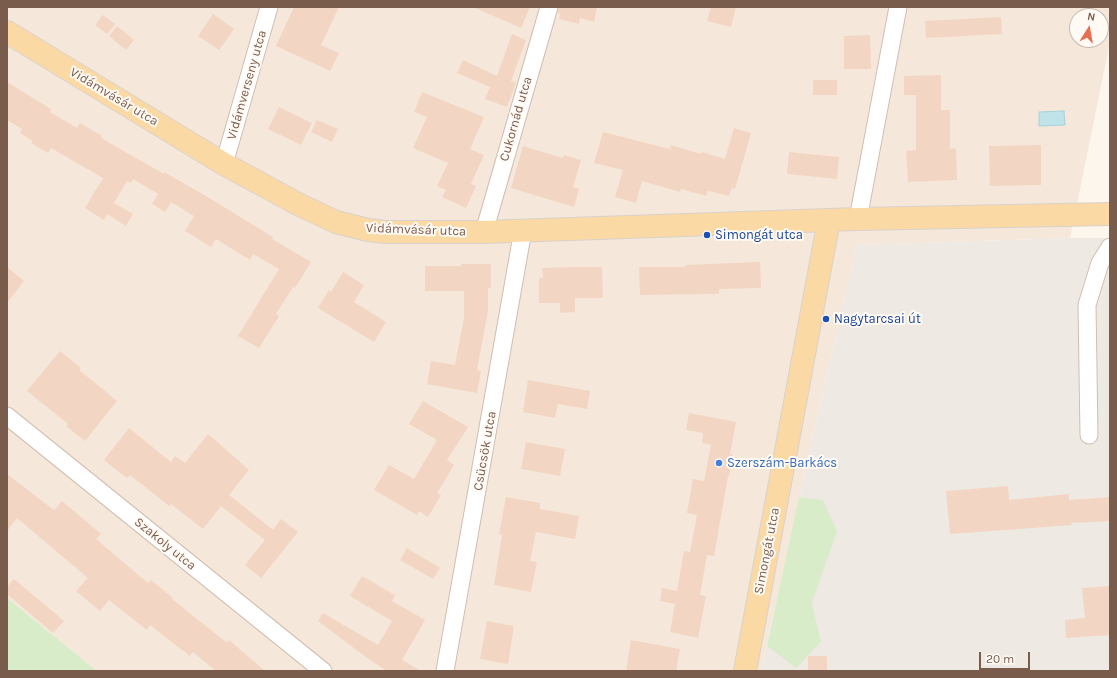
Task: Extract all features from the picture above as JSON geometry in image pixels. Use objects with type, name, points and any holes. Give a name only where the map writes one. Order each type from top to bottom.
[{"type":"main road","name":"Vidámvásár utca","points":[[7,32],[224,164],[315,213],[350,227],[386,232],[484,232],[829,220]]},
{"type":"main road","points":[[829,220],[1110,214]]},
{"type":"main road","name":"Simongát utca","points":[[745,671],[829,220]]},
{"type":"street","name":"Vidámverseny utca","points":[[224,164],[269,7]]},
{"type":"street","name":"Cukornád utca","points":[[484,232],[549,7]]},
{"type":"street","points":[[858,219],[898,7]]},
{"type":"street","name":"Csücsök utca","points":[[445,671],[523,230]]},
{"type":"street","points":[[1088,435],[1087,305],[1100,263],[1110,247]]},
{"type":"street","name":"Szakoly utca","points":[[7,416],[323,671]]},
{"type":"shaded area","points":[[7,7],[1110,7],[1109,47],[1109,8],[1069,8],[1069,48],[1109,48],[1070,238],[857,245],[761,671],[97,671],[7,598]]},
{"type":"shaded area","points":[[1110,238],[1110,671],[761,671],[857,245]]},
{"type":"green space","points":[[799,497],[823,500],[837,531],[812,603],[821,642],[796,668],[767,646]]},
{"type":"green space","points":[[7,598],[97,671],[7,671]]},
{"type":"water","points":[[1064,111],[1065,125],[1039,126],[1039,112]]},
{"type":"building","points":[[294,7],[339,7],[321,45],[339,53],[330,71],[276,46]]},
{"type":"building","points":[[473,7],[530,7],[521,28]]},
{"type":"building","points":[[559,7],[597,7],[594,22],[580,18],[579,24],[559,19]]},
{"type":"building","points":[[711,7],[736,7],[731,27],[707,21]]},
{"type":"building","points":[[213,14],[234,29],[219,50],[198,36]]},
{"type":"building","points":[[103,15],[115,24],[107,34],[95,25]]},
{"type":"building","points":[[1001,17],[1002,34],[926,38],[925,21]]},
{"type":"building","points":[[117,26],[134,40],[126,50],[109,36]]},
{"type":"building","points":[[512,34],[526,40],[511,81],[516,83],[507,107],[485,99],[490,87],[457,73],[463,60],[497,76]]},
{"type":"building","points":[[870,35],[871,69],[844,69],[844,36]]},
{"type":"building","points":[[941,75],[941,110],[950,110],[950,149],[956,148],[957,180],[908,182],[906,151],[916,150],[916,95],[904,95],[904,76]]},
{"type":"building","points":[[813,80],[837,80],[837,95],[813,95]]},
{"type":"building","points":[[7,82],[51,109],[50,112],[77,128],[80,123],[102,136],[101,138],[206,196],[273,237],[272,239],[311,262],[295,288],[293,287],[276,314],[279,316],[259,348],[238,336],[279,269],[253,254],[250,260],[216,239],[211,247],[185,231],[194,216],[171,202],[165,212],[152,204],[158,194],[133,179],[131,183],[127,181],[114,203],[133,214],[126,226],[107,214],[104,220],[85,208],[103,178],[51,148],[48,153],[31,143],[33,141],[20,133],[22,129],[7,120]]},
{"type":"building","points":[[422,92],[484,117],[470,149],[484,155],[471,184],[476,186],[466,208],[442,197],[446,190],[437,186],[448,163],[413,148],[427,117],[414,112]]},
{"type":"building","points":[[279,107],[312,123],[301,145],[268,129]]},
{"type":"building","points":[[317,120],[338,129],[332,142],[311,132]]},
{"type":"building","points":[[734,128],[751,133],[735,189],[732,188],[729,196],[708,191],[706,196],[681,189],[680,192],[642,181],[636,203],[615,197],[623,170],[594,163],[603,132],[670,149],[671,145],[725,159]]},
{"type":"building","points":[[1041,145],[1041,185],[990,186],[989,146]]},
{"type":"building","points":[[523,146],[563,158],[564,155],[581,160],[573,187],[579,189],[574,207],[511,188]]},
{"type":"building","points":[[789,152],[839,157],[837,179],[787,174]]},
{"type":"building","points":[[760,262],[761,288],[719,289],[719,294],[640,295],[639,267],[685,267],[685,265]]},
{"type":"building","points":[[461,264],[491,264],[491,288],[488,288],[488,311],[477,370],[481,371],[477,393],[427,384],[431,361],[455,365],[464,318],[464,291],[425,291],[425,266],[461,266]]},
{"type":"building","points":[[7,267],[24,281],[7,303]]},
{"type":"building","points":[[602,267],[603,298],[575,298],[575,312],[560,313],[560,303],[539,303],[539,278],[543,278],[542,268]]},
{"type":"building","points":[[343,272],[364,285],[354,302],[386,322],[374,342],[318,308],[329,290],[331,292]]},
{"type":"building","points":[[60,351],[81,368],[79,370],[117,401],[85,441],[66,426],[68,424],[27,391]]},
{"type":"building","points":[[528,380],[590,391],[587,409],[558,404],[555,418],[523,412]]},
{"type":"building","points":[[423,401],[468,427],[447,460],[454,465],[437,493],[441,495],[428,517],[419,511],[417,515],[374,490],[389,465],[414,479],[437,440],[409,424]]},
{"type":"building","points":[[689,413],[736,422],[730,454],[733,455],[714,556],[707,555],[700,595],[706,596],[698,638],[670,632],[675,604],[660,601],[662,588],[677,591],[684,551],[690,552],[697,515],[687,513],[693,479],[704,481],[711,445],[702,443],[703,433],[686,430]]},
{"type":"building","points":[[129,428],[171,462],[175,456],[185,463],[208,434],[249,470],[229,495],[273,530],[281,519],[298,532],[261,578],[245,565],[265,540],[221,506],[203,529],[171,504],[169,506],[130,475],[127,478],[104,460]]},
{"type":"building","points":[[526,442],[565,449],[560,476],[521,469]]},
{"type":"building","points":[[7,474],[54,510],[62,501],[101,534],[96,539],[148,583],[151,580],[173,598],[172,599],[227,643],[229,640],[265,671],[216,671],[193,652],[190,656],[150,625],[147,630],[109,600],[100,611],[76,591],[88,578],[17,518],[7,531]]},
{"type":"building","points":[[1008,486],[1009,500],[1069,494],[1069,500],[1110,497],[1110,521],[950,534],[946,491]]},
{"type":"building","points":[[506,497],[540,503],[540,509],[579,516],[575,539],[536,532],[530,561],[537,562],[531,592],[494,585],[502,535],[499,534]]},
{"type":"building","points":[[407,548],[440,568],[433,579],[400,560]]},
{"type":"building","points":[[362,576],[395,595],[392,601],[425,620],[402,660],[421,671],[387,671],[318,621],[323,613],[378,645],[392,621],[350,596]]},
{"type":"building","points":[[14,579],[64,621],[53,633],[7,594],[7,587]]},
{"type":"building","points":[[1110,586],[1110,635],[1066,638],[1065,620],[1085,618],[1082,588]]},
{"type":"building","points":[[487,621],[514,626],[508,664],[480,659]]},
{"type":"building","points":[[631,640],[680,649],[676,671],[626,671]]},
{"type":"building","points":[[808,656],[827,656],[827,671],[808,671]]},
{"type":"place","name":"Simongát utca","points":[[707,235]]},
{"type":"place","name":"Nagytarcsai út","points":[[826,319]]},
{"type":"place","name":"Szerszám-Barkács","points":[[719,463]]}]
